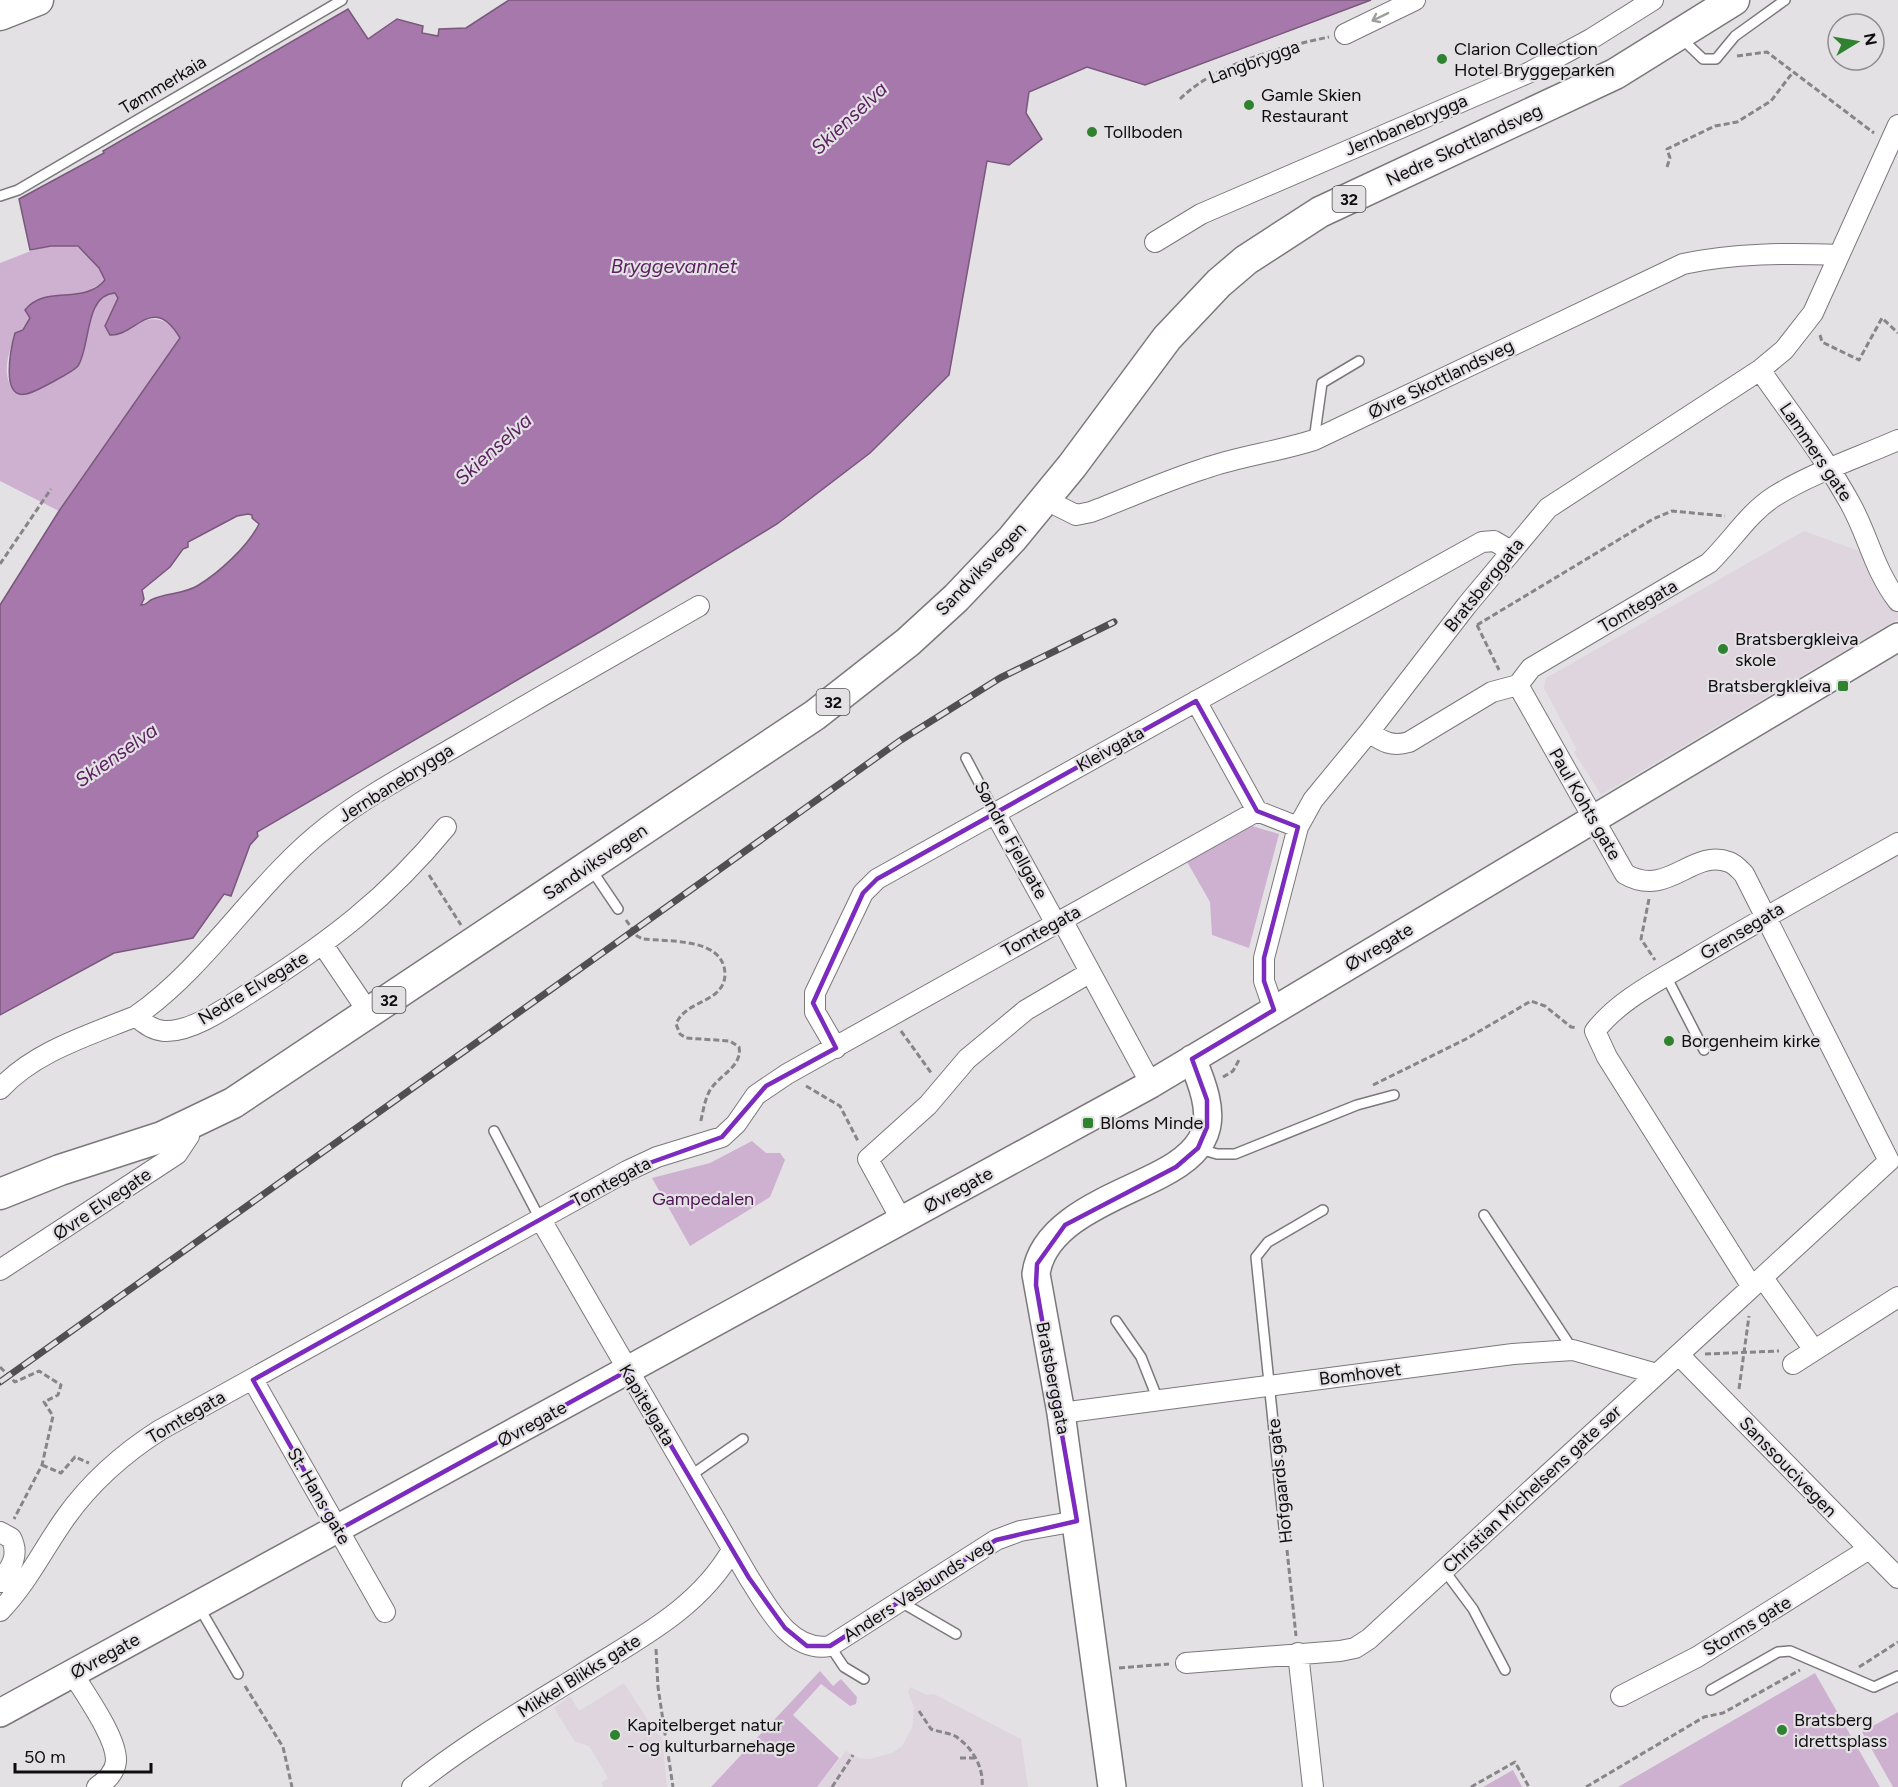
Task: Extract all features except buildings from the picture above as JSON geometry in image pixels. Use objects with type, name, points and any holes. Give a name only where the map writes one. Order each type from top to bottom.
[{"type":"main road","points":[[0,15],[38,0]]},
{"type":"main road","name":"Nedre Skottlandsveg","points":[[1046,500],[1167,338],[1205,297],[1246,260],[1320,212],[1586,88],[1679,36],[1734,0]]},
{"type":"main road","name":"Sandviksvegen","points":[[0,1194],[97,1158],[182,1140],[233,1103],[815,715],[876,669],[956,598],[1046,500]]},
{"type":"street","points":[[1339,35],[1415,0]]},
{"type":"street","name":"Jernbanebrygga","points":[[1155,242],[1201,214],[1528,73],[1591,39],[1653,0]]},
{"type":"street","name":"Bratsberggata","points":[[1274,1010],[1264,981],[1264,958],[1298,827],[1313,800],[1369,732],[1467,604],[1511,551],[1561,498],[1760,370],[1784,350],[1813,313],[1888,142],[1898,125]]},
{"type":"street","name":"Øvre Skottlandsveg","points":[[1046,500],[1076,515],[1091,512],[1203,469],[1240,458],[1281,451],[1314,440],[1683,264],[1701,260],[1790,254],[1839,255]]},
{"type":"street","name":"Lammers gate","points":[[1760,370],[1832,469],[1862,523],[1875,564],[1898,601]]},
{"type":"street","name":"Tomtegata","points":[[1369,732],[1384,743],[1396,746],[1428,732],[1492,692],[1518,685],[1531,668],[1701,569],[1727,546],[1748,518],[1774,497],[1898,440]]},
{"type":"street","name":"Kleivgata","points":[[836,1048],[815,1012],[813,1004],[815,993],[863,893],[877,879],[1482,542],[1494,541],[1511,551]]},
{"type":"street","name":"Jernbanebrygga","points":[[136,1016],[161,998],[183,977],[274,875],[328,825],[394,783],[699,606]]},
{"type":"street","name":"Øvregate","points":[[0,1713],[1151,1084],[1898,637]]},
{"type":"street","name":"Paul Kohts gate","points":[[1518,685],[1625,874],[1638,881],[1652,883]]},
{"type":"street","points":[[1196,701],[1257,811],[1298,827]]},
{"type":"street","name":"Tomtegata","points":[[0,1611],[26,1583],[77,1502],[126,1454],[170,1424],[645,1162],[714,1141],[730,1131],[756,1095],[787,1074],[1257,811]]},
{"type":"street","name":"Søndre Fjellgate","points":[[996,813],[1151,1084]]},
{"type":"street","name":"Nedre Elvegate","points":[[136,1016],[146,1026],[165,1031],[190,1025],[214,1015],[323,945],[379,899],[419,860],[446,827]]},
{"type":"street","name":"Grensegata","points":[[1595,1031],[1608,1015],[1666,976],[1765,916],[1898,843]]},
{"type":"street","points":[[1652,883],[1712,860],[1730,862],[1744,874],[1894,1157]]},
{"type":"street","points":[[323,945],[369,1013]]},
{"type":"street","points":[[902,1221],[868,1159],[921,1112],[967,1059],[1026,1010],[1089,973]]},
{"type":"street","points":[[0,1089],[14,1074],[49,1053],[136,1016]]},
{"type":"street","points":[[1595,1031],[1607,1057],[1757,1282],[1814,1350]]},
{"type":"street","points":[[1192,1059],[1207,1100],[1207,1127],[1198,1148]]},
{"type":"street","name":"Øvre Elvegate","points":[[0,1270],[182,1140]]},
{"type":"street","name":"Bratsberggata","points":[[1112,1787],[1061,1413],[1036,1285],[1037,1264],[1055,1234],[1070,1221],[1176,1167],[1198,1148]]},
{"type":"street","name":"Christian Michelsens gate sør","points":[[1186,1663],[1340,1651],[1362,1643],[1894,1157]]},
{"type":"street","name":"Kapitelgata","points":[[541,1220],[732,1550],[771,1611],[795,1639],[807,1646],[830,1646]]},
{"type":"street","points":[[1786,1358],[1814,1350],[1898,1297]]},
{"type":"street","name":"Bomhovet","points":[[1061,1413],[1514,1354],[1573,1350],[1658,1374]]},
{"type":"street","name":"Sanssoucivegen","points":[[1679,1355],[1898,1578]]},
{"type":"street","name":"St. Hans gate","points":[[253,1380],[385,1612]]},
{"type":"street","name":"Anders Vasbunds veg","points":[[830,1646],[996,1540],[1020,1531],[1077,1521]]},
{"type":"street","points":[[0,1582],[14,1562],[15,1552],[14,1544],[3,1533]]},
{"type":"street","name":"Storms gate","points":[[1621,1696],[1697,1657],[1869,1549]]},
{"type":"street","name":"Mikkel Blikks gate","points":[[412,1787],[531,1705],[654,1629],[705,1589],[719,1574],[732,1550]]},
{"type":"street","points":[[1298,1653],[1312,1787]]},
{"type":"street","points":[[73,1674],[116,1754],[114,1769],[98,1787]]},
{"type":"lane","name":"Tømmerkaia","points":[[0,196],[18,190],[342,0]]},
{"type":"lane","points":[[1679,36],[1703,59],[1716,59],[1735,36],[1785,0]]},
{"type":"lane","points":[[1314,440],[1323,382],[1359,362]]},
{"type":"lane","name":"Søndre Fjellgate","points":[[966,758],[996,813]]},
{"type":"lane","points":[[589,866],[618,909]]},
{"type":"lane","points":[[1666,976],[1704,1050]]},
{"type":"lane","points":[[1198,1148],[1217,1154],[1235,1154],[1357,1105],[1394,1095]]},
{"type":"lane","name":"Kapitelgata","points":[[495,1131],[541,1220]]},
{"type":"lane","name":"Hofgaards gate","points":[[1285,1537],[1256,1257],[1268,1242],[1323,1210]]},
{"type":"lane","points":[[1484,1215],[1573,1350]]},
{"type":"lane","points":[[1116,1321],[1141,1357],[1158,1400]]},
{"type":"lane","points":[[690,1476],[743,1439]]},
{"type":"lane","points":[[1444,1570],[1473,1609],[1505,1670]]},
{"type":"lane","points":[[901,1602],[956,1634]]},
{"type":"lane","points":[[198,1605],[238,1674]]},
{"type":"lane","points":[[830,1646],[844,1667],[864,1679]]},
{"type":"lane","points":[[1711,1690],[1778,1652],[1790,1651],[1874,1687],[1898,1676]]},
{"type":"path","name":"Langbrygga","points":[[1180,99],[1202,81],[1219,72],[1297,44],[1339,35]]},
{"type":"path","points":[[1731,57],[1767,51],[1888,142]]},
{"type":"path","points":[[1667,167],[1670,158],[1667,149],[1715,126],[1737,122],[1761,108],[1771,101],[1793,72]]},
{"type":"path","points":[[1813,313],[1822,342],[1859,360],[1882,318],[1898,333]]},
{"type":"path","points":[[0,564],[51,489]]},
{"type":"path","points":[[1477,625],[1653,519],[1672,512],[1748,518]]},
{"type":"path","points":[[1467,604],[1500,670],[1518,685]]},
{"type":"path","points":[[419,860],[473,944]]},
{"type":"path","points":[[1652,883],[1641,939],[1666,976]]},
{"type":"path","points":[[618,909],[637,936],[706,948],[715,953],[724,968],[724,983],[720,990],[684,1011],[676,1024],[680,1034],[686,1038],[730,1041],[736,1043],[740,1052],[734,1065],[709,1092],[696,1146]]},
{"type":"path","points":[[1371,1086],[1466,1039],[1531,1001],[1545,1006],[1571,1027],[1595,1031]]},
{"type":"path","points":[[891,1017],[942,1088]]},
{"type":"path","points":[[787,1074],[840,1106],[868,1159]]},
{"type":"path","points":[[1735,1412],[1757,1282]]},
{"type":"path","points":[[1679,1355],[1745,1353],[1786,1358]]},
{"type":"path","points":[[0,1367],[15,1382],[39,1371],[61,1385],[58,1395],[44,1402],[53,1416],[42,1465],[3,1533]]},
{"type":"path","points":[[42,1465],[61,1473],[75,1457],[90,1464],[97,1459]]},
{"type":"path","name":"Hofgaards gate","points":[[1285,1537],[1298,1653]]},
{"type":"path","points":[[654,1629],[658,1687],[673,1787]]},
{"type":"path","points":[[1853,1671],[1898,1642]]},
{"type":"path","points":[[1586,1787],[1704,1717],[1723,1713],[1815,1661]]},
{"type":"path","points":[[1096,1671],[1186,1663]]},
{"type":"path","points":[[238,1674],[284,1747],[292,1787]]},
{"type":"path","points":[[919,1711],[930,1730],[957,1736],[976,1758],[980,1767],[982,1787]]},
{"type":"path","points":[[832,1787],[853,1755]]},
{"type":"path","points":[[960,1758],[976,1758]]},
{"type":"path","points":[[1471,1787],[1515,1762],[1529,1787]]},
{"type":"highlighted area","points":[[1196,701],[1257,811],[1298,827],[1264,958],[1264,981],[1274,1010],[1192,1059],[1207,1100],[1207,1127],[1198,1148],[1176,1167],[1065,1225],[1037,1264],[1036,1285],[1077,1521],[996,1540],[830,1646],[807,1646],[785,1628],[749,1578],[627,1371],[338,1530],[253,1380],[627,1171],[722,1137],[766,1086],[836,1048],[813,1003],[863,893],[877,879]]},
{"type":"shaded area","name":"Bratsbergkleiva skole","points":[[1804,531],[1862,552],[1898,612],[1898,619],[1601,795],[1574,752],[1577,750],[1544,688],[1546,678]]},
{"type":"shaded area","name":"Kapitelberget natur - og kulturbarnehage","points":[[624,1683],[655,1731],[662,1737],[667,1787],[603,1787],[601,1783],[608,1778],[589,1746],[575,1742],[554,1708],[570,1696],[579,1711]]},
{"type":"shaded area","points":[[910,1687],[927,1695],[934,1694],[1021,1739],[1028,1787],[817,1787],[846,1751],[859,1758],[871,1759],[894,1752],[902,1746],[912,1728],[914,1708],[908,1692]]},
{"type":"green space","points":[[71,245],[92,258],[101,269],[105,280],[85,294],[62,295],[29,305],[26,313],[30,318],[23,330],[15,333],[8,356],[8,378],[15,393],[31,392],[74,370],[84,350],[92,313],[104,296],[115,293],[118,298],[105,326],[121,333],[145,321],[160,320],[174,329],[180,338],[59,511],[0,481],[0,263],[41,247]]},
{"type":"green space","points":[[1249,825],[1279,834],[1249,948],[1212,935],[1210,902],[1186,860]]},
{"type":"green space","name":"Gampedalen","points":[[752,1141],[766,1153],[780,1153],[785,1160],[770,1197],[690,1246],[652,1178],[710,1163]]},
{"type":"green space","points":[[820,1671],[833,1686],[841,1679],[857,1697],[856,1704],[850,1706],[821,1684],[793,1715],[839,1758],[817,1787],[711,1787]]},
{"type":"green space","name":"Bratsberg idrettsplass","points":[[1815,1673],[1880,1787],[1618,1787]]},
{"type":"green space","points":[[1898,1712],[1898,1787],[1893,1787],[1862,1732]]},
{"type":"green space","points":[[1513,1770],[1522,1787],[1483,1787]]},
{"type":"water","name":"Bryggevannet","points":[[509,0],[1371,0],[1145,85],[1087,67],[1029,92],[1026,113],[1042,139],[1009,165],[987,161],[949,375],[870,453],[777,524],[603,630],[257,832],[258,836],[250,845],[231,896],[224,894],[193,938],[114,953],[0,1015],[0,605],[59,511],[180,338],[161,318],[153,317],[119,334],[110,335],[105,326],[118,298],[115,293],[105,296],[98,302],[93,312],[78,366],[37,390],[18,394],[13,389],[9,371],[15,333],[23,330],[30,318],[25,310],[33,302],[43,298],[86,292],[96,288],[105,280],[99,268],[78,246],[51,246],[30,250],[19,199],[104,153],[103,151],[348,9],[368,39],[397,19],[423,26],[422,33],[438,36],[439,29],[466,28]],"holes":[[[252,515],[252,518],[259,524],[254,532],[240,550],[206,581],[192,589],[158,597],[141,605],[144,599],[142,590],[170,567],[183,549],[188,547],[188,542],[237,516]]]},
{"type":"railway","points":[[0,1382],[901,740],[1000,678],[1114,622]]},
{"type":"place","name":"Clarion Collection Hotel Bryggeparken","points":[[1442,59]]},
{"type":"place","name":"Gamle Skien Restaurant","points":[[1249,105]]},
{"type":"place","name":"Tollboden","points":[[1092,132]]},
{"type":"place","name":"Bratsbergkleiva skole","points":[[1723,649]]},
{"type":"place","name":"Bratsbergkleiva","points":[[1843,686]]},
{"type":"place","name":"Borgenheim kirke","points":[[1669,1041]]},
{"type":"place","name":"Bloms Minde","points":[[1088,1123]]},
{"type":"place","name":"Bratsberg idrettsplass","points":[[1782,1730]]},
{"type":"place","name":"Kapitelberget natur - og kulturbarnehage","points":[[615,1735]]},
{"type":"water label","name":"Skienselva","points":[[849,118]]},
{"type":"water label","name":"Skienselva","points":[[493,449]]},
{"type":"water label","name":"Skienselva","points":[[116,755]]}]
